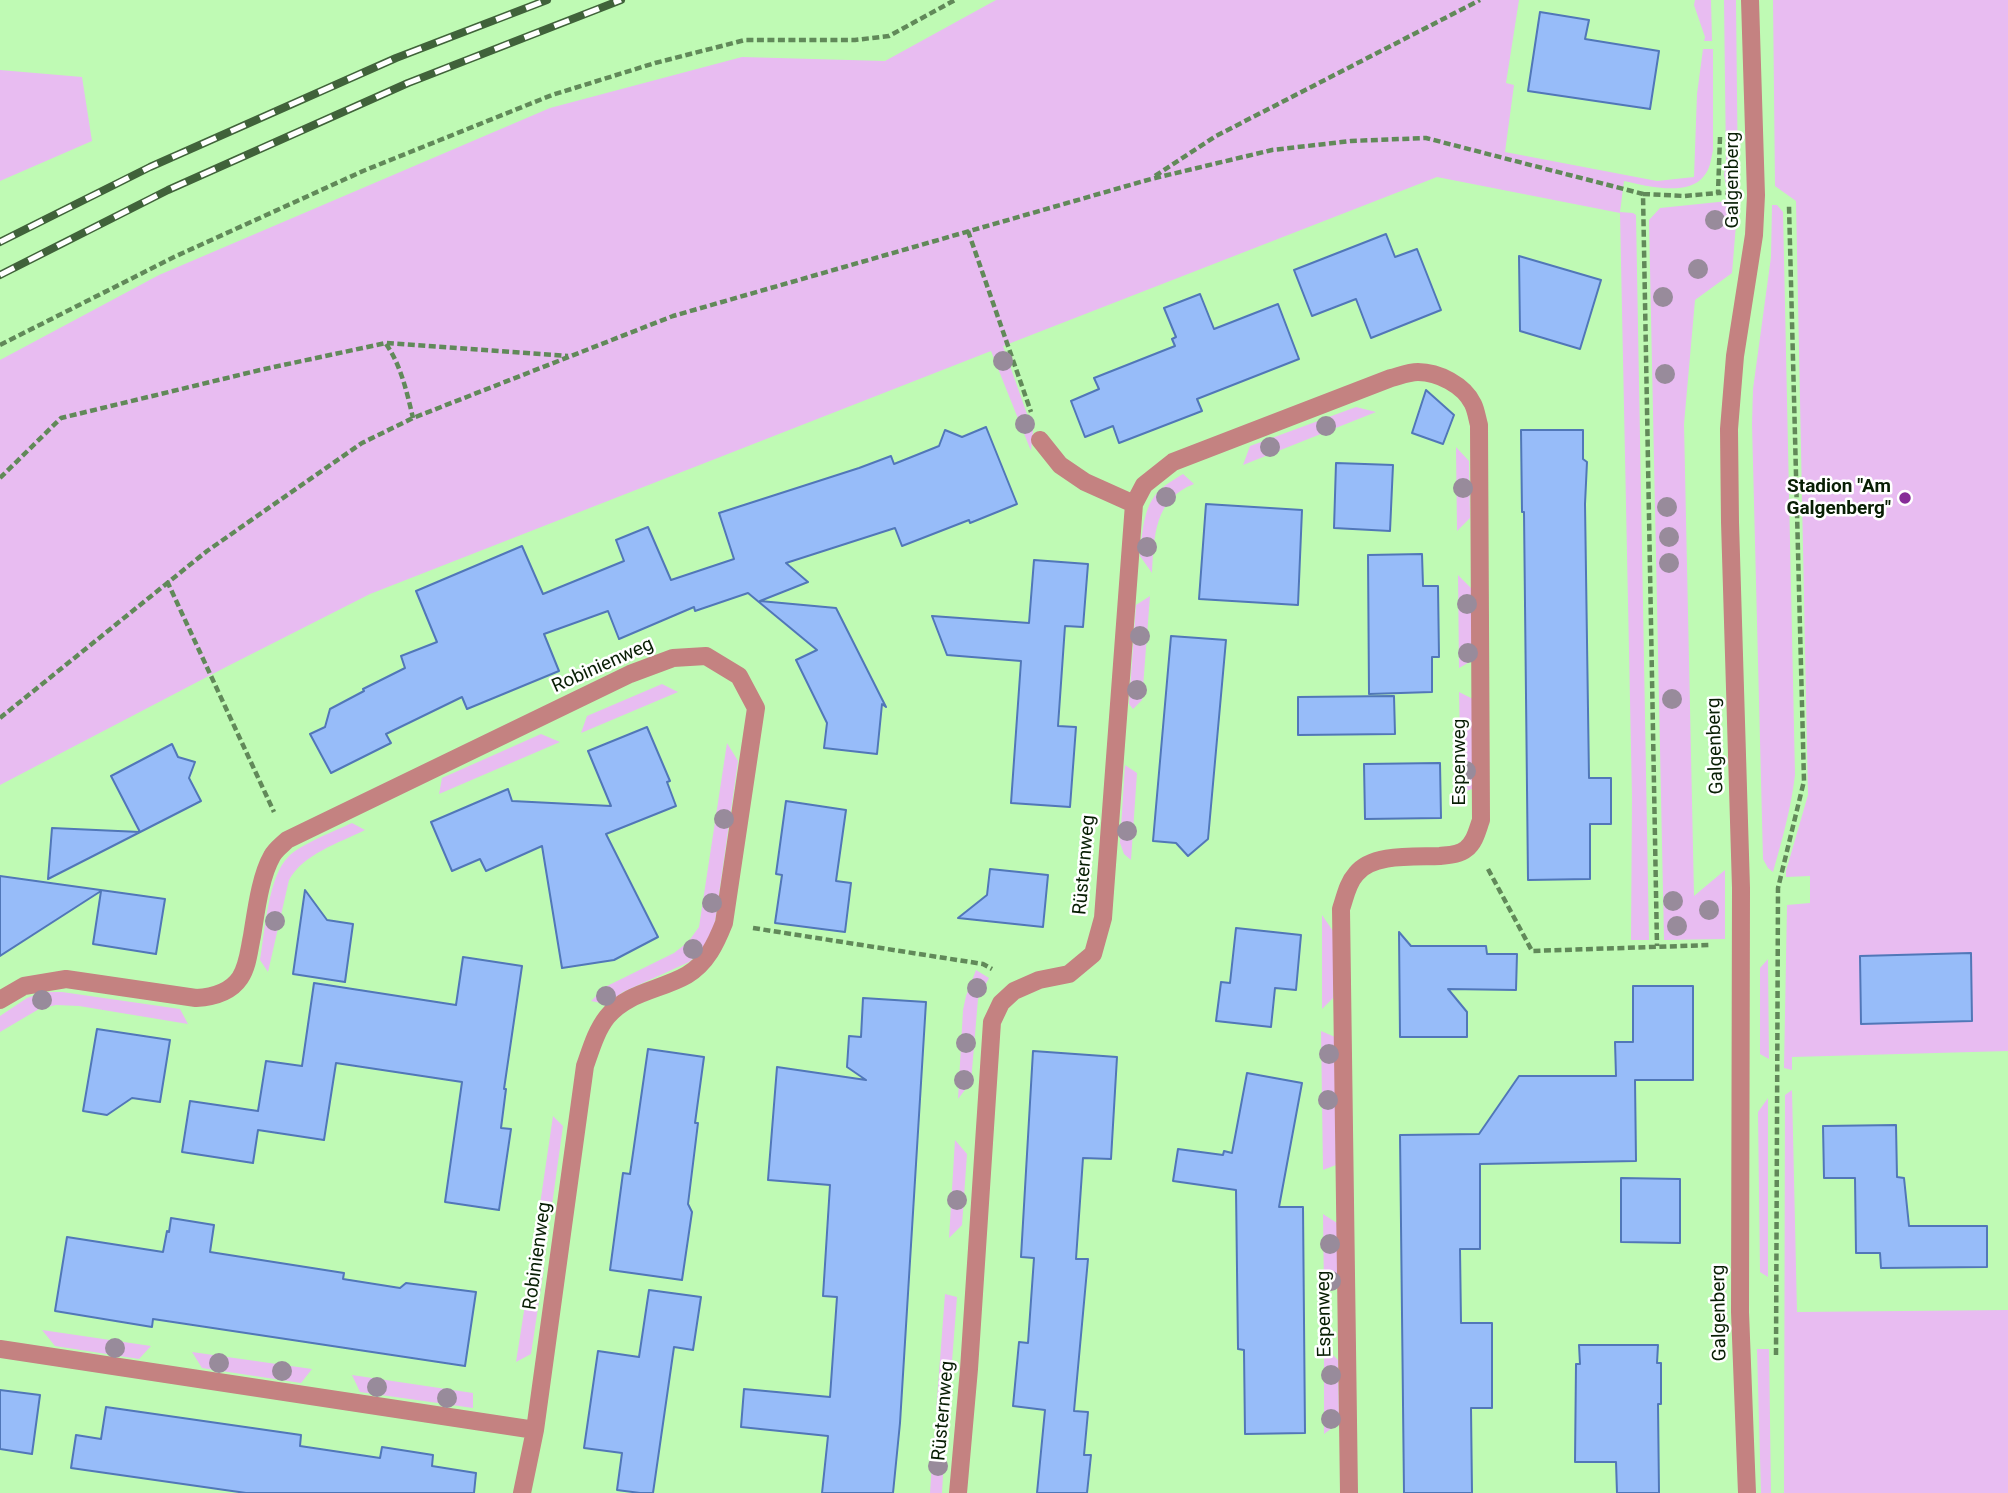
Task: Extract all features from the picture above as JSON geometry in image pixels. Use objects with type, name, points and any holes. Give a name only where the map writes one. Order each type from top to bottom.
[{"type":"street","name":"Galgenberg","points":[[1747,1493],[1740,1312],[1741,944],[1730,429],[1735,356],[1752,256],[1756,195],[1750,0]]},
{"type":"street","name":"Espenweg","points":[[1134,504],[1144,485],[1173,462],[1391,378],[1417,372],[1433,374],[1463,390],[1473,404],[1479,425],[1481,820],[1473,841],[1464,851],[1451,855],[1388,858],[1366,864],[1347,889],[1341,909],[1349,1493]]},
{"type":"street","points":[[1040,440],[1060,465],[1085,482],[1134,504]]},
{"type":"street","name":"Rüsternweg","points":[[958,1493],[992,1022],[1001,1003],[1014,991],[1040,980],[1069,974],[1093,954],[1103,918],[1134,504]]},
{"type":"street","name":"Robinienweg","points":[[0,1000],[23,986],[66,979],[212,998],[228,990],[240,978],[248,960],[265,874],[272,855],[287,840],[631,674],[673,658],[706,656],[739,676],[755,708],[724,923],[715,946],[701,964],[687,975],[622,1003],[607,1016],[594,1037],[585,1066],[535,1430],[522,1493]]},
{"type":"street","points":[[0,1349],[535,1430]]},
{"type":"path","points":[[0,345],[174,257],[338,182],[552,95],[746,40],[855,40],[889,36],[955,0]]},
{"type":"path","points":[[1152,179],[1216,136],[1480,0]]},
{"type":"path","points":[[1718,193],[1720,125]]},
{"type":"path","points":[[0,718],[167,581],[362,443],[413,418],[673,316],[1152,179],[1272,150],[1351,141],[1426,138],[1643,194],[1684,196],[1718,193],[1775,197],[1790,206],[1804,781],[1777,888],[1777,1368]]},
{"type":"path","points":[[1643,194],[1657,947]]},
{"type":"path","points":[[968,231],[1040,440]]},
{"type":"path","points":[[0,478],[61,418],[260,370],[386,344],[570,356]]},
{"type":"path","points":[[386,344],[393,353],[413,418]]},
{"type":"path","points":[[167,581],[287,840]]},
{"type":"path","points":[[1473,841],[1532,951],[1741,944]]},
{"type":"path","points":[[724,923],[984,964],[1001,975],[1014,991]]},
{"type":"shaded area","points":[[996,0],[1519,0],[1506,83],[1514,85],[1505,152],[1657,181],[1694,177],[1697,94],[1703,49],[1713,49],[1713,150],[1706,173],[1697,182],[1677,188],[1624,181],[1620,212],[1636,215],[1649,940],[1631,940],[1632,797],[1620,213],[1437,177],[1003,346],[1033,431],[1031,451],[991,351],[370,594],[0,785],[0,360],[159,275],[550,108],[742,57],[885,61]]},
{"type":"shaded area","points":[[1695,0],[1711,0],[1712,41],[1704,41]]},
{"type":"shaded area","points":[[1724,0],[1736,0],[1738,187],[1732,188],[1726,185],[1724,175]]},
{"type":"shaded area","name":"Stadion \"Am Galgenberg\"","points":[[1773,0],[2008,0],[2008,1051],[1792,1057],[1792,1070],[1784,1068],[1787,905],[1810,903],[1810,876],[1786,877],[1808,795],[1796,201],[1775,186]]},
{"type":"shaded area","points":[[0,70],[82,77],[92,141],[0,181]]},
{"type":"shaded area","points":[[1738,200],[1732,273],[1695,300],[1684,424],[1694,896],[1725,870],[1725,939],[1664,940],[1649,220],[1660,208]]},
{"type":"shaded area","points":[[1772,205],[1777,205],[1783,212],[1795,775],[1789,812],[1773,872],[1763,859],[1752,424],[1753,389],[1771,257]]},
{"type":"shaded area","points":[[1356,407],[1376,412],[1243,465],[1250,446]]},
{"type":"shaded area","points":[[1456,447],[1469,461],[1470,518],[1457,531]]},
{"type":"shaded area","points":[[1183,474],[1194,484],[1171,499],[1164,509],[1156,533],[1152,573],[1140,556],[1146,513],[1159,491]]},
{"type":"shaded area","points":[[1458,575],[1472,589],[1473,660],[1459,668]]},
{"type":"shaded area","points":[[1150,596],[1142,700],[1133,709],[1129,704],[1136,605]]},
{"type":"shaded area","points":[[662,684],[678,692],[581,733],[587,716]]},
{"type":"shaded area","points":[[1459,692],[1473,699],[1472,789],[1461,793]]},
{"type":"shaded area","points":[[541,734],[560,742],[439,794],[442,778]]},
{"type":"shaded area","points":[[727,743],[738,761],[715,922],[710,936],[702,950],[689,962],[623,992],[606,1004],[591,1001],[605,987],[674,953],[688,942],[699,927]]},
{"type":"shaded area","points":[[1125,765],[1137,773],[1131,860],[1124,854],[1120,843]]},
{"type":"shaded area","points":[[352,823],[365,830],[312,856],[289,880],[268,972],[260,960],[268,905],[282,865],[302,847]]},
{"type":"shaded area","points":[[1322,915],[1333,931],[1333,998],[1322,1009]]},
{"type":"shaded area","points":[[1768,959],[1769,1059],[1760,1054],[1760,968]]},
{"type":"shaded area","points":[[976,970],[989,978],[978,999],[971,1082],[958,1099],[963,1010]]},
{"type":"shaded area","points":[[44,992],[62,992],[180,1009],[188,1024],[79,1006],[56,1005],[39,1009],[0,1032],[0,1016],[27,998]]},
{"type":"shaded area","points":[[1321,1031],[1335,1037],[1336,1165],[1323,1170]]},
{"type":"shaded area","points":[[1792,1090],[1797,1312],[2008,1310],[2008,1493],[1784,1493],[1785,1095]]},
{"type":"shaded area","points":[[1768,1098],[1768,1277],[1760,1272],[1758,1112]]},
{"type":"shaded area","points":[[553,1116],[563,1126],[552,1205],[538,1218]]},
{"type":"shaded area","points":[[955,1140],[967,1154],[962,1225],[949,1238]]},
{"type":"shaded area","points":[[1323,1214],[1337,1223],[1338,1287],[1324,1294]]},
{"type":"shaded area","points":[[533,1254],[544,1268],[531,1354],[516,1362]]},
{"type":"shaded area","points":[[945,1294],[957,1297],[949,1400],[936,1412]]},
{"type":"shaded area","points":[[42,1330],[151,1346],[139,1359],[55,1346]]},
{"type":"shaded area","points":[[1324,1346],[1338,1360],[1339,1423],[1324,1434]]},
{"type":"shaded area","points":[[1757,1349],[1769,1349],[1771,1493],[1761,1493]]},
{"type":"shaded area","points":[[192,1352],[312,1369],[301,1383],[202,1368]]},
{"type":"shaded area","points":[[352,1375],[473,1393],[473,1408],[360,1392]]},
{"type":"shaded area","points":[[933,1447],[944,1458],[942,1493],[930,1493]]},
{"type":"building","points":[[1540,12],[1589,20],[1585,39],[1659,51],[1650,109],[1528,91]]},
{"type":"building","points":[[1386,234],[1395,257],[1417,249],[1441,310],[1371,338],[1356,299],[1312,316],[1294,270]]},
{"type":"building","points":[[1519,256],[1601,280],[1580,349],[1520,331]]},
{"type":"building","points":[[1200,294],[1214,329],[1278,304],[1299,359],[1197,399],[1202,411],[1119,443],[1113,426],[1085,437],[1071,401],[1099,389],[1094,378],[1175,346],[1172,339],[1176,337],[1164,308]]},
{"type":"building","points":[[1426,390],[1454,415],[1443,444],[1412,433]]},
{"type":"building","points":[[986,427],[1017,504],[902,546],[895,528],[786,563],[808,582],[760,601],[836,608],[886,707],[882,704],[877,754],[824,748],[827,723],[796,660],[817,650],[748,593],[695,611],[694,607],[619,639],[608,611],[544,634],[559,671],[467,709],[462,697],[386,734],[391,743],[331,773],[310,734],[325,727],[330,709],[405,668],[401,656],[437,642],[416,591],[522,546],[543,594],[624,561],[616,540],[648,527],[671,580],[734,559],[719,513],[891,456],[894,464],[939,446],[945,430],[962,437]]},
{"type":"building","points":[[1521,430],[1583,430],[1583,459],[1587,462],[1585,504],[1589,778],[1611,778],[1611,824],[1590,824],[1590,879],[1528,880]]},
{"type":"building","points":[[1336,463],[1393,465],[1390,531],[1334,528]]},
{"type":"building","points":[[1206,504],[1302,510],[1298,605],[1199,599]]},
{"type":"building","points":[[1422,554],[1423,586],[1438,586],[1439,657],[1432,657],[1432,692],[1369,694],[1368,555]]},
{"type":"building","points":[[1034,560],[1088,564],[1083,627],[1065,626],[1058,726],[1076,727],[1070,807],[1011,803],[1021,661],[947,655],[932,616],[1029,623]]},
{"type":"building","points":[[1171,636],[1226,640],[1208,839],[1188,856],[1176,843],[1153,841]]},
{"type":"building","points":[[1394,696],[1395,734],[1298,735],[1298,697]]},
{"type":"building","points":[[647,727],[670,781],[667,782],[676,806],[606,834],[658,937],[614,960],[562,968],[542,846],[486,871],[480,859],[452,871],[431,822],[508,789],[512,801],[611,806],[588,751]]},
{"type":"building","points":[[172,744],[178,757],[195,762],[189,778],[201,801],[48,879],[52,828],[140,832],[111,776]]},
{"type":"building","points":[[1440,763],[1441,818],[1365,819],[1364,764]]},
{"type":"building","points":[[786,801],[846,810],[836,881],[851,883],[845,932],[775,923],[782,875],[776,874]]},
{"type":"building","points":[[990,869],[1048,875],[1043,927],[958,918],[987,895]]},
{"type":"building","points":[[0,876],[165,899],[156,954],[93,944],[101,891],[0,956]]},
{"type":"building","points":[[305,890],[327,920],[353,924],[345,982],[293,974]]},
{"type":"building","points":[[1236,928],[1301,935],[1296,990],[1275,988],[1271,1027],[1216,1021],[1221,982],[1230,983]]},
{"type":"building","points":[[1399,932],[1411,946],[1486,946],[1487,954],[1517,954],[1516,990],[1448,989],[1467,1012],[1467,1037],[1400,1037]]},
{"type":"building","points":[[1971,953],[1972,1021],[1861,1024],[1860,956]]},
{"type":"building","points":[[463,957],[522,966],[504,1089],[501,1128],[511,1129],[499,1210],[445,1202],[462,1082],[336,1063],[324,1140],[258,1130],[253,1163],[182,1152],[190,1101],[258,1111],[266,1061],[302,1066],[314,983],[456,1005]]},
{"type":"building","points":[[1633,986],[1693,986],[1693,1080],[1635,1080],[1636,1161],[1480,1164],[1480,1249],[1460,1249],[1461,1323],[1492,1323],[1492,1408],[1471,1408],[1472,1493],[1404,1493],[1400,1135],[1479,1134],[1519,1076],[1616,1076],[1615,1042],[1633,1042]]},
{"type":"building","points":[[863,998],[926,1002],[900,1423],[893,1493],[822,1493],[828,1436],[741,1427],[744,1389],[830,1397],[837,1297],[823,1296],[830,1185],[768,1180],[777,1067],[866,1080],[847,1067],[849,1036],[861,1037]]},
{"type":"building","points":[[97,1029],[170,1040],[160,1102],[132,1098],[107,1115],[83,1111]]},
{"type":"building","points":[[648,1049],[704,1057],[688,1204],[692,1212],[682,1280],[610,1270],[623,1173],[630,1174]]},
{"type":"building","points":[[1033,1051],[1117,1057],[1111,1159],[1083,1158],[1076,1259],[1088,1259],[1074,1411],[1088,1412],[1084,1455],[1091,1455],[1087,1493],[1037,1493],[1045,1410],[1013,1406],[1019,1342],[1028,1343],[1034,1258],[1021,1257]]},
{"type":"building","points":[[1247,1073],[1302,1083],[1279,1207],[1303,1207],[1305,1433],[1245,1434],[1244,1350],[1238,1349],[1236,1190],[1173,1181],[1178,1149],[1223,1155],[1224,1151],[1232,1153]]},
{"type":"building","points":[[1896,1125],[1897,1177],[1904,1178],[1909,1226],[1987,1226],[1987,1267],[1881,1268],[1880,1253],[1856,1253],[1855,1178],[1824,1178],[1823,1126]]},
{"type":"building","points":[[1621,1178],[1680,1179],[1680,1243],[1621,1242]]},
{"type":"building","points":[[171,1218],[214,1225],[210,1252],[344,1273],[343,1279],[400,1288],[406,1283],[476,1292],[465,1366],[153,1319],[152,1327],[55,1311],[67,1237],[163,1252]]},
{"type":"building","points":[[649,1290],[701,1297],[693,1350],[674,1347],[653,1493],[640,1493],[617,1490],[622,1453],[584,1448],[598,1351],[639,1357]]},
{"type":"building","points":[[1579,1345],[1658,1345],[1657,1363],[1661,1363],[1661,1404],[1658,1404],[1659,1493],[1617,1493],[1616,1462],[1575,1462],[1576,1364],[1580,1364]]},
{"type":"building","points":[[0,1390],[40,1395],[32,1454],[0,1449]]},
{"type":"building","points":[[106,1407],[301,1435],[300,1446],[380,1458],[382,1447],[433,1455],[432,1466],[476,1473],[474,1493],[246,1493],[71,1468],[76,1435],[101,1439]]},
{"type":"railway","points":[[0,242],[150,167],[396,58],[547,0]]},
{"type":"railway","points":[[0,275],[168,190],[408,83],[621,0]]},
{"type":"place","name":"Stadion \"Am Galgenberg\"","points":[[1905,498]]}]
